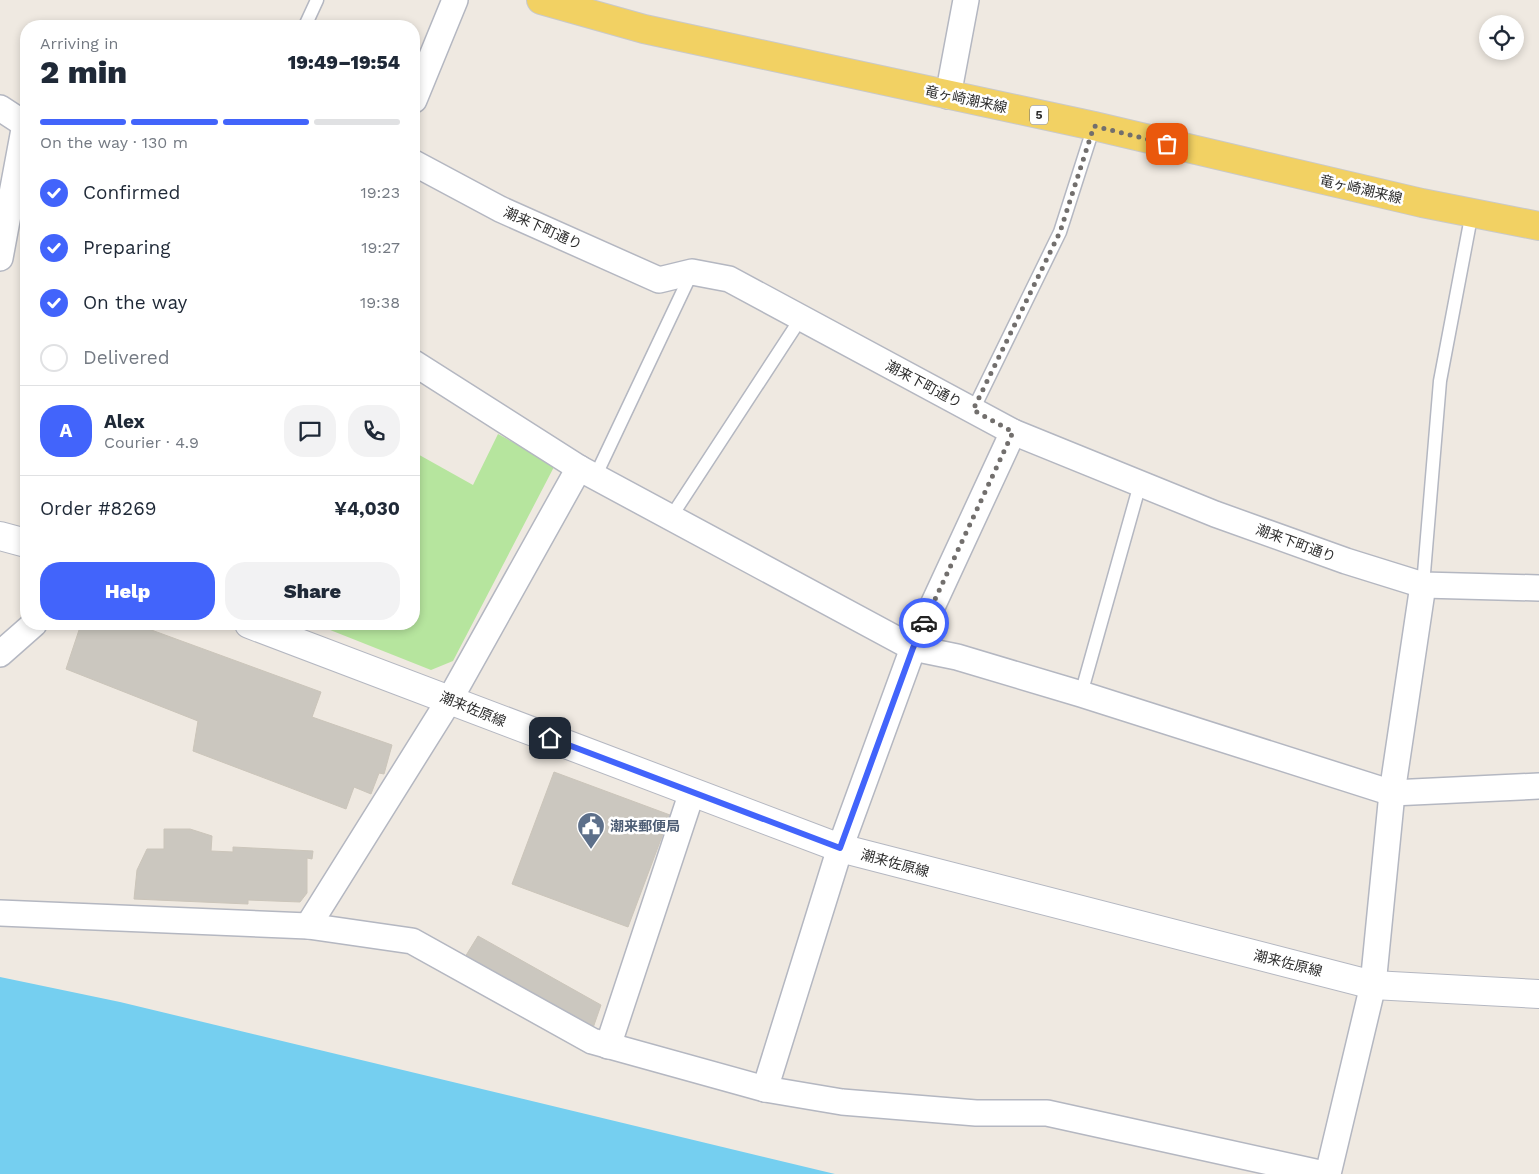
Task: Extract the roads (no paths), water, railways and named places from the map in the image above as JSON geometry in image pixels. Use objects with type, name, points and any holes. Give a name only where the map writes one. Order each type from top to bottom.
[{"type":"main road","name":"竜ヶ崎潮来線","points":[[541,0],[644,29],[1094,126],[1422,202],[1539,226]]},
{"type":"main road","points":[[0,536],[20,541]]},
{"type":"main road","name":"潮来佐原線","points":[[265,630],[840,848],[1373,985],[1539,994]]},
{"type":"street","points":[[420,86],[456,0]]},
{"type":"street","points":[[948,96],[966,0]]},
{"type":"street","points":[[0,108],[20,121]]},
{"type":"street","points":[[0,258],[20,156]]},
{"type":"street","name":"潮来下町通り","points":[[420,166],[500,209],[659,280],[692,272],[729,279],[1013,432],[1243,524],[1423,586],[1539,588]]},
{"type":"street","points":[[420,367],[587,472],[913,648],[957,657],[1081,694],[1392,792],[1539,786]]},
{"type":"street","points":[[765,1089],[840,848],[913,648],[1013,432]]},
{"type":"street","points":[[308,926],[450,699],[587,472]]},
{"type":"street","points":[[1328,1174],[1373,985],[1392,792],[1423,586]]},
{"type":"street","points":[[0,654],[27,630]]},
{"type":"street","points":[[608,1046],[692,792]]},
{"type":"street","points":[[0,913],[308,926],[412,941],[592,1041],[765,1089],[842,1102],[976,1113],[1047,1113],[1324,1174]]},
{"type":"lane","points":[[309,20],[317,0]]},
{"type":"lane","points":[[973,410],[1060,232],[1094,126]]},
{"type":"lane","points":[[1423,586],[1440,381],[1472,212]]},
{"type":"lane","points":[[587,472],[692,272]]},
{"type":"lane","points":[[671,517],[801,318]]},
{"type":"lane","points":[[1081,694],[1140,484]]},
{"type":"water","points":[[0,977],[120,1002],[835,1174],[0,1174]]},
{"type":"place","name":"潮来郵便局","points":[[591,850]]}]
